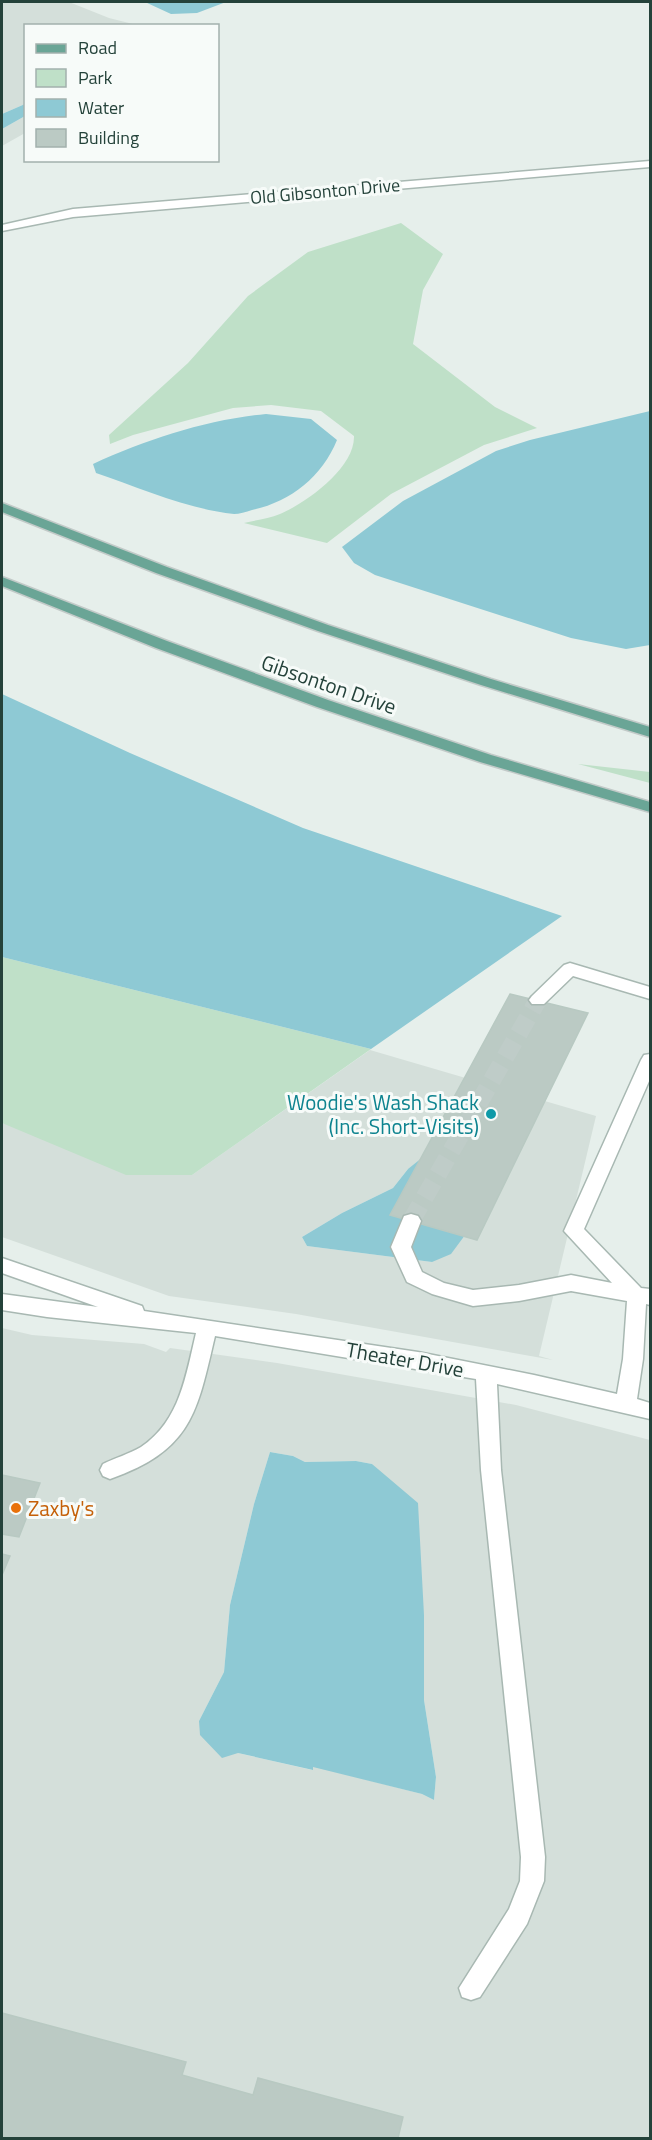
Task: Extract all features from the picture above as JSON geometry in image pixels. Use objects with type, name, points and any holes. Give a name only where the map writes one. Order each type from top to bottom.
[{"type":"main road","points":[[2,507],[122,555],[330,631],[651,732]]},
{"type":"main road","name":"Gibsonton Drive","points":[[2,581],[137,637],[323,705],[512,767],[651,807]]},
{"type":"street","name":"Old Gibsonton Drive","points":[[2,228],[73,213],[651,165]]},
{"type":"street","points":[[538,1000],[570,969],[651,993]]},
{"type":"street","points":[[646,1293],[574,1231],[651,1060]]},
{"type":"street","points":[[411,1221],[401,1247],[414,1277],[439,1289],[473,1298],[519,1293],[571,1283],[646,1293]]},
{"type":"street","name":"Theater Drive","points":[[2,1265],[156,1320]]},
{"type":"street","points":[[626,1405],[646,1293]]},
{"type":"street","name":"Theater Drive","points":[[2,1302],[42,1310],[156,1320],[286,1338],[486,1373],[651,1411]]},
{"type":"street","points":[[110,1470],[149,1453],[168,1438],[180,1421],[207,1327]]},
{"type":"street","points":[[471,1988],[518,1916],[532,1881],[533,1857],[491,1470],[486,1373]]},
{"type":"shaded area","points":[[2,2],[69,2],[109,18],[133,24],[24,24],[24,104],[2,114]]},
{"type":"shaded area","points":[[24,117],[24,134],[2,146],[2,129]]},
{"type":"shaded area","points":[[370,1050],[596,1116],[539,1356],[553,1360],[296,1314],[169,1296],[2,1237],[2,1123],[192,1175]],"holes":[[[408,1169],[432,1262],[307,1246],[302,1237],[342,1213],[393,1188]]]},
{"type":"shaded area","points":[[2,1328],[32,1335],[144,1344],[166,1352],[170,1348],[277,1363],[516,1405],[650,1440],[650,2138],[2,2138]],"holes":[[[270,1452],[293,1456],[305,1462],[356,1461],[372,1464],[424,1615],[424,1700],[436,1777],[434,1800],[422,1794],[313,1766],[312,1770],[238,1753],[199,1721],[224,1672],[230,1605],[254,1504]]]},
{"type":"green space","points":[[401,223],[443,254],[423,290],[413,344],[495,407],[537,428],[484,445],[391,494],[327,543],[244,523],[276,516],[303,502],[327,483],[347,460],[354,436],[321,411],[271,405],[233,408],[133,435],[110,444],[109,435],[188,363],[248,296],[308,252]]},
{"type":"green space","points":[[578,764],[650,772],[650,783]]},
{"type":"green space","points":[[2,957],[371,1049],[192,1175],[126,1175],[2,1123]]},
{"type":"water","points":[[145,2],[226,2],[197,13],[171,14]]},
{"type":"water","points":[[24,104],[24,117],[2,129],[2,114]]},
{"type":"water","points":[[650,411],[650,645],[626,649],[571,638],[375,575],[354,563],[342,547],[403,501],[496,451],[530,440]]},
{"type":"water","points":[[266,414],[311,419],[337,440],[323,465],[303,486],[279,501],[243,513],[234,514],[199,508],[164,497],[96,473],[93,464],[135,446],[178,432],[221,421]]},
{"type":"water","points":[[2,694],[130,753],[303,828],[562,916],[371,1049],[2,957]]},
{"type":"water","points":[[428,1153],[468,1231],[451,1254],[432,1262],[307,1246],[302,1237],[342,1213],[393,1188],[408,1169]]},
{"type":"water","points":[[270,1452],[293,1456],[305,1462],[356,1461],[372,1464],[418,1503],[424,1615],[424,1700],[436,1777],[434,1800],[422,1794],[313,1767],[313,1770],[238,1753],[222,1758],[200,1735],[199,1721],[224,1672],[230,1605],[254,1504]]},
{"type":"building","name":"Woodie's Wash Shack (Inc. Short-Visits)","points":[[510,994],[588,1013],[477,1240],[390,1215]]},
{"type":"building","name":"Zaxby's","points":[[2,1475],[40,1483],[19,1537],[2,1534]]},
{"type":"building","name":"Zaxby's","points":[[2,1554],[10,1556],[2,1575]]},
{"type":"building","points":[[2,2013],[186,2062],[182,2075],[253,2095],[258,2078],[403,2117],[398,2138],[2,2138]]},
{"type":"tunnel","points":[[411,1221],[538,1000]]},
{"type":"place","name":"Woodie's Wash Shack (Inc. Short-Visits)","points":[[491,1114]]},
{"type":"place","name":"Zaxby's","points":[[16,1508]]}]
